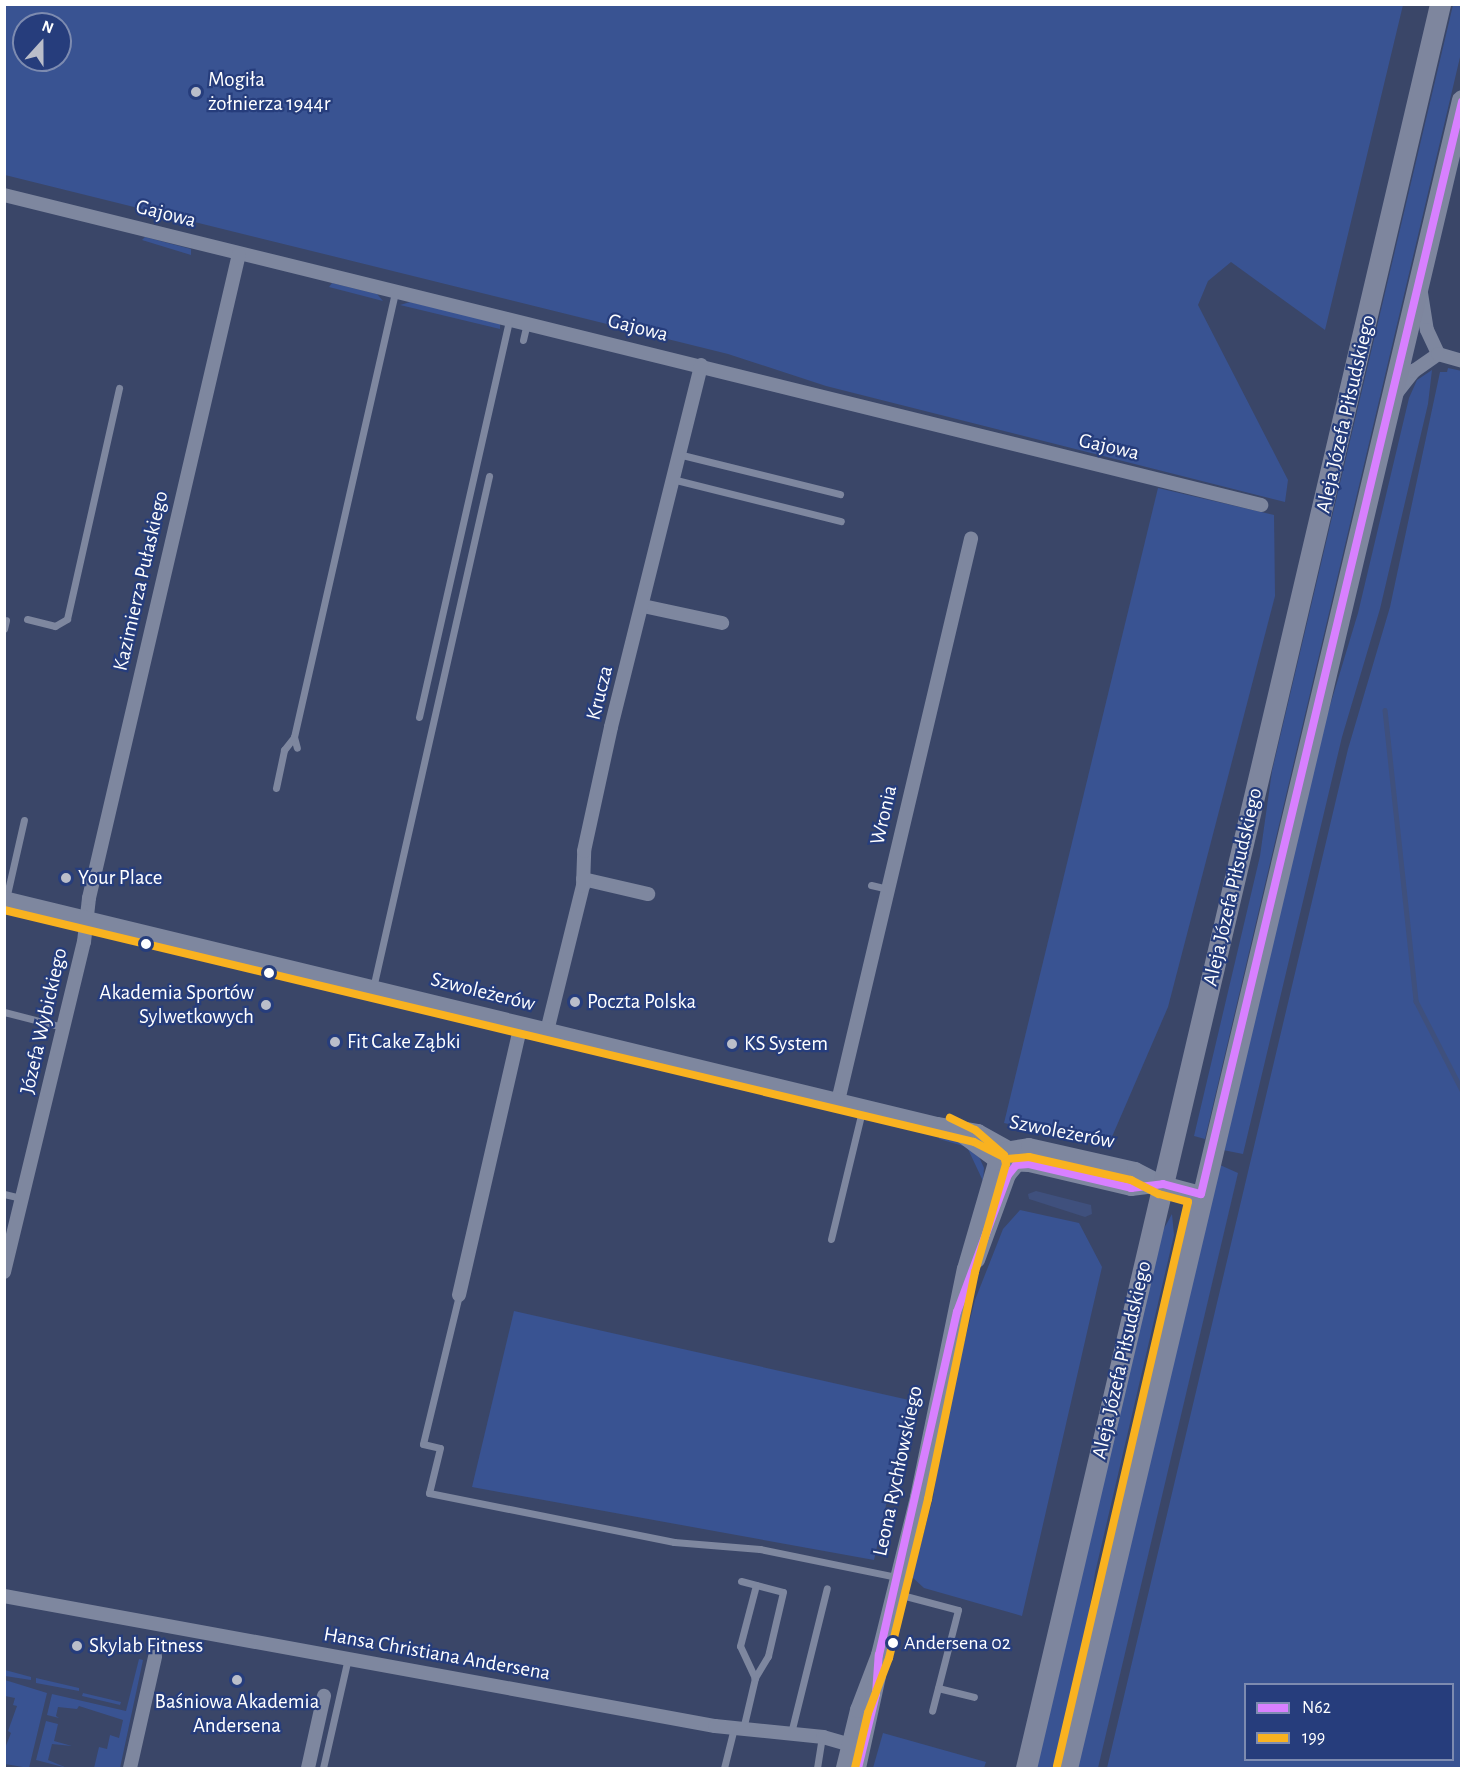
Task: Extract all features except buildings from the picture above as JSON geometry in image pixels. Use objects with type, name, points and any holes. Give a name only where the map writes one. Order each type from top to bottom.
[{"type":"main road","name":"Aleja Józefa Piłsudskiego","points":[[1026,1768],[1440,4]]},
{"type":"main road","name":"Aleja Józefa Piłsudskiego","points":[[1067,1768],[1461,100]]},
{"type":"street","name":"Gajowa","points":[[4,195],[701,365],[984,440],[1261,505]]},
{"type":"street","name":"Kazimierza Pułaskiego","points":[[87,918],[239,254]]},
{"type":"street","points":[[1419,280],[1427,330],[1438,354],[1461,361]]},
{"type":"street","points":[[1390,401],[1414,371],[1438,354]]},
{"type":"street","name":"Krucza","points":[[548,1031],[584,879],[584,851],[701,365]]},
{"type":"street","name":"Wronia","points":[[838,1101],[971,539]]},
{"type":"street","points":[[643,606],[722,624]]},
{"type":"street","points":[[584,879],[648,894]]},
{"type":"street","name":"Szwoleżerów","points":[[5,899],[863,1107],[954,1123],[983,1133],[1009,1149],[1029,1146],[1135,1170],[1163,1184],[1201,1194]]},
{"type":"street","name":"Józefa Wybickiego","points":[[4,1272],[64,1027],[87,918]]},
{"type":"street","points":[[459,1295],[521,1025]]},
{"type":"street","name":"Szwoleżerów","points":[[954,1123],[996,1162],[1029,1164],[1131,1188],[1163,1184]]},
{"type":"street","points":[[996,1162],[1009,1149]]},
{"type":"street","name":"Leona Rychłowskiego","points":[[858,1768],[857,1746],[896,1585],[961,1297],[965,1269],[996,1162]]},
{"type":"street","name":"Leona Rychłowskiego","points":[[961,1297],[1016,1165]]},
{"type":"street","name":"Hansa Christiana Andersena","points":[[4,1596],[738,1728],[822,1737],[857,1746]]},
{"type":"street","points":[[130,1768],[155,1657]]},
{"type":"street","points":[[308,1768],[324,1696]]},
{"type":"street","name":"Leona Rychłowskiego","points":[[844,1768],[857,1746]]},
{"type":"lane","points":[[276,788],[284,750],[294,737],[395,291]]},
{"type":"lane","points":[[419,717],[509,319]]},
{"type":"lane","points":[[523,340],[527,323]]},
{"type":"lane","points":[[27,619],[55,626],[66,619],[119,388]]},
{"type":"lane","points":[[678,454],[840,494]]},
{"type":"lane","points":[[373,988],[489,476]]},
{"type":"lane","points":[[672,479],[842,521]]},
{"type":"lane","points":[[4,629],[6,620]]},
{"type":"lane","points":[[294,737],[297,748]]},
{"type":"lane","points":[[5,899],[24,820]]},
{"type":"lane","points":[[871,885],[889,889]]},
{"type":"lane","points":[[4,1012],[64,1027]]},
{"type":"lane","points":[[831,1239],[863,1107]]},
{"type":"lane","points":[[4,1194],[23,1199]]},
{"type":"lane","points":[[459,1295],[423,1444],[440,1448],[429,1493],[674,1542],[751,1548],[896,1585],[958,1610],[932,1711]]},
{"type":"lane","points":[[724,1768],[755,1678],[768,1656],[783,1592],[741,1581]]},
{"type":"lane","points":[[755,1678],[740,1646],[756,1585]]},
{"type":"lane","points":[[791,1733],[827,1588]]},
{"type":"lane","points":[[323,1768],[348,1658]]},
{"type":"lane","points":[[938,1688],[974,1697]]},
{"type":"lane","points":[[817,1768],[822,1737]]},
{"type":"shaded area","points":[[4,5],[1403,5],[1325,330],[1231,262],[1208,281],[1198,305],[1288,480],[1285,502],[826,386],[728,354],[5,175]]},
{"type":"shaded area","points":[[1453,5],[1461,5],[1461,53],[1205,1139],[1194,1136],[1260,856],[1272,771]]},
{"type":"shaded area","points":[[145,237],[191,249],[191,255],[142,240]]},
{"type":"shaded area","points":[[332,283],[377,294],[383,301],[329,287]]},
{"type":"shaded area","points":[[410,302],[500,323],[500,329],[400,305]]},
{"type":"shaded area","points":[[1448,368],[1462,371],[1461,1768],[1107,1768],[1348,749],[1390,607],[1440,372],[1447,372]]},
{"type":"shaded area","points":[[1432,370],[1428,404],[1380,609],[1342,737],[1243,1154],[1223,1150],[1322,732],[1358,613],[1409,398],[1417,380]]},
{"type":"shaded area","points":[[1158,488],[1274,515],[1275,596],[1168,1007],[1108,1146],[1004,1123]]},
{"type":"shaded area","points":[[940,1135],[957,1139],[977,1152],[984,1168],[983,1181],[967,1147],[939,1139]]},
{"type":"shaded area","points":[[1220,1165],[1238,1173],[1098,1768],[1077,1768]]},
{"type":"shaded area","points":[[1036,1191],[1091,1205],[1092,1214],[1085,1217],[1029,1199],[1028,1194]]},
{"type":"shaded area","points":[[1020,1210],[1079,1223],[1102,1267],[1022,1616],[924,1588],[912,1577],[933,1498],[946,1414],[975,1300],[1003,1229]]},
{"type":"shaded area","points":[[1172,1214],[1174,1235],[1095,1573],[1081,1669],[1057,1768],[1036,1768],[1162,1232]]},
{"type":"shaded area","points":[[514,1311],[909,1400],[874,1560],[472,1487]]},
{"type":"shaded area","points":[[139,1659],[143,1660],[120,1768],[94,1768],[99,1747],[107,1749],[110,1735],[119,1738],[123,1720],[79,1706],[77,1709],[58,1707],[56,1716],[59,1718],[47,1715],[52,1694],[126,1711]]},
{"type":"shaded area","points":[[5,1670],[31,1677],[31,1680],[5,1676]]},
{"type":"shaded area","points":[[36,1678],[79,1688],[79,1691],[36,1683]]},
{"type":"shaded area","points":[[5,1680],[47,1693],[29,1768],[5,1764],[5,1748],[11,1733],[8,1731],[17,1706],[13,1705],[15,1698],[5,1696]]},
{"type":"shaded area","points":[[83,1693],[121,1702],[120,1705],[82,1696]]},
{"type":"shaded area","points":[[46,1721],[58,1724],[54,1741],[72,1746],[52,1744],[48,1760],[67,1768],[36,1760]]},
{"type":"shaded area","points":[[883,1733],[986,1762],[984,1768],[873,1768]]},
{"type":"waterway","points":[[1385,710],[1416,1001],[1462,1090]]},
{"type":"transit line","name":"N62","points":[[1201,1194],[1462,102]]},
{"type":"transit line","name":"199","points":[[4,910],[974,1142],[1007,1159],[1029,1157],[1131,1180],[1159,1194],[1188,1202],[1057,1766]]},
{"type":"transit line","name":"199","points":[[855,1768],[868,1713],[889,1658],[928,1499],[975,1272],[1006,1164],[1004,1155],[975,1130],[950,1118]]},
{"type":"transit line","name":"N62","points":[[1016,1165],[1029,1164],[1131,1188],[1163,1184],[1201,1194]]},
{"type":"transit line","name":"N62","points":[[858,1768],[876,1694],[879,1655],[957,1312],[1008,1175],[1016,1165]]},
{"type":"place","name":"Mogiła żołnierza 1944r","points":[[196,92]]},
{"type":"place","name":"Your Place","points":[[66,878]]},
{"type":"place","name":"Poczta Polska","points":[[575,1002]]},
{"type":"place","name":"Akademia Sportów Sylwetkowych","points":[[266,1005]]},
{"type":"place","name":"Fit Cake Ząbki","points":[[335,1042]]},
{"type":"place","name":"KS System","points":[[732,1044]]},
{"type":"place","name":"Andersena 02","points":[[893,1643]]},
{"type":"place","name":"Skylab Fitness","points":[[77,1646]]},
{"type":"place","name":"Baśniowa Akademia Andersena","points":[[237,1680]]}]
